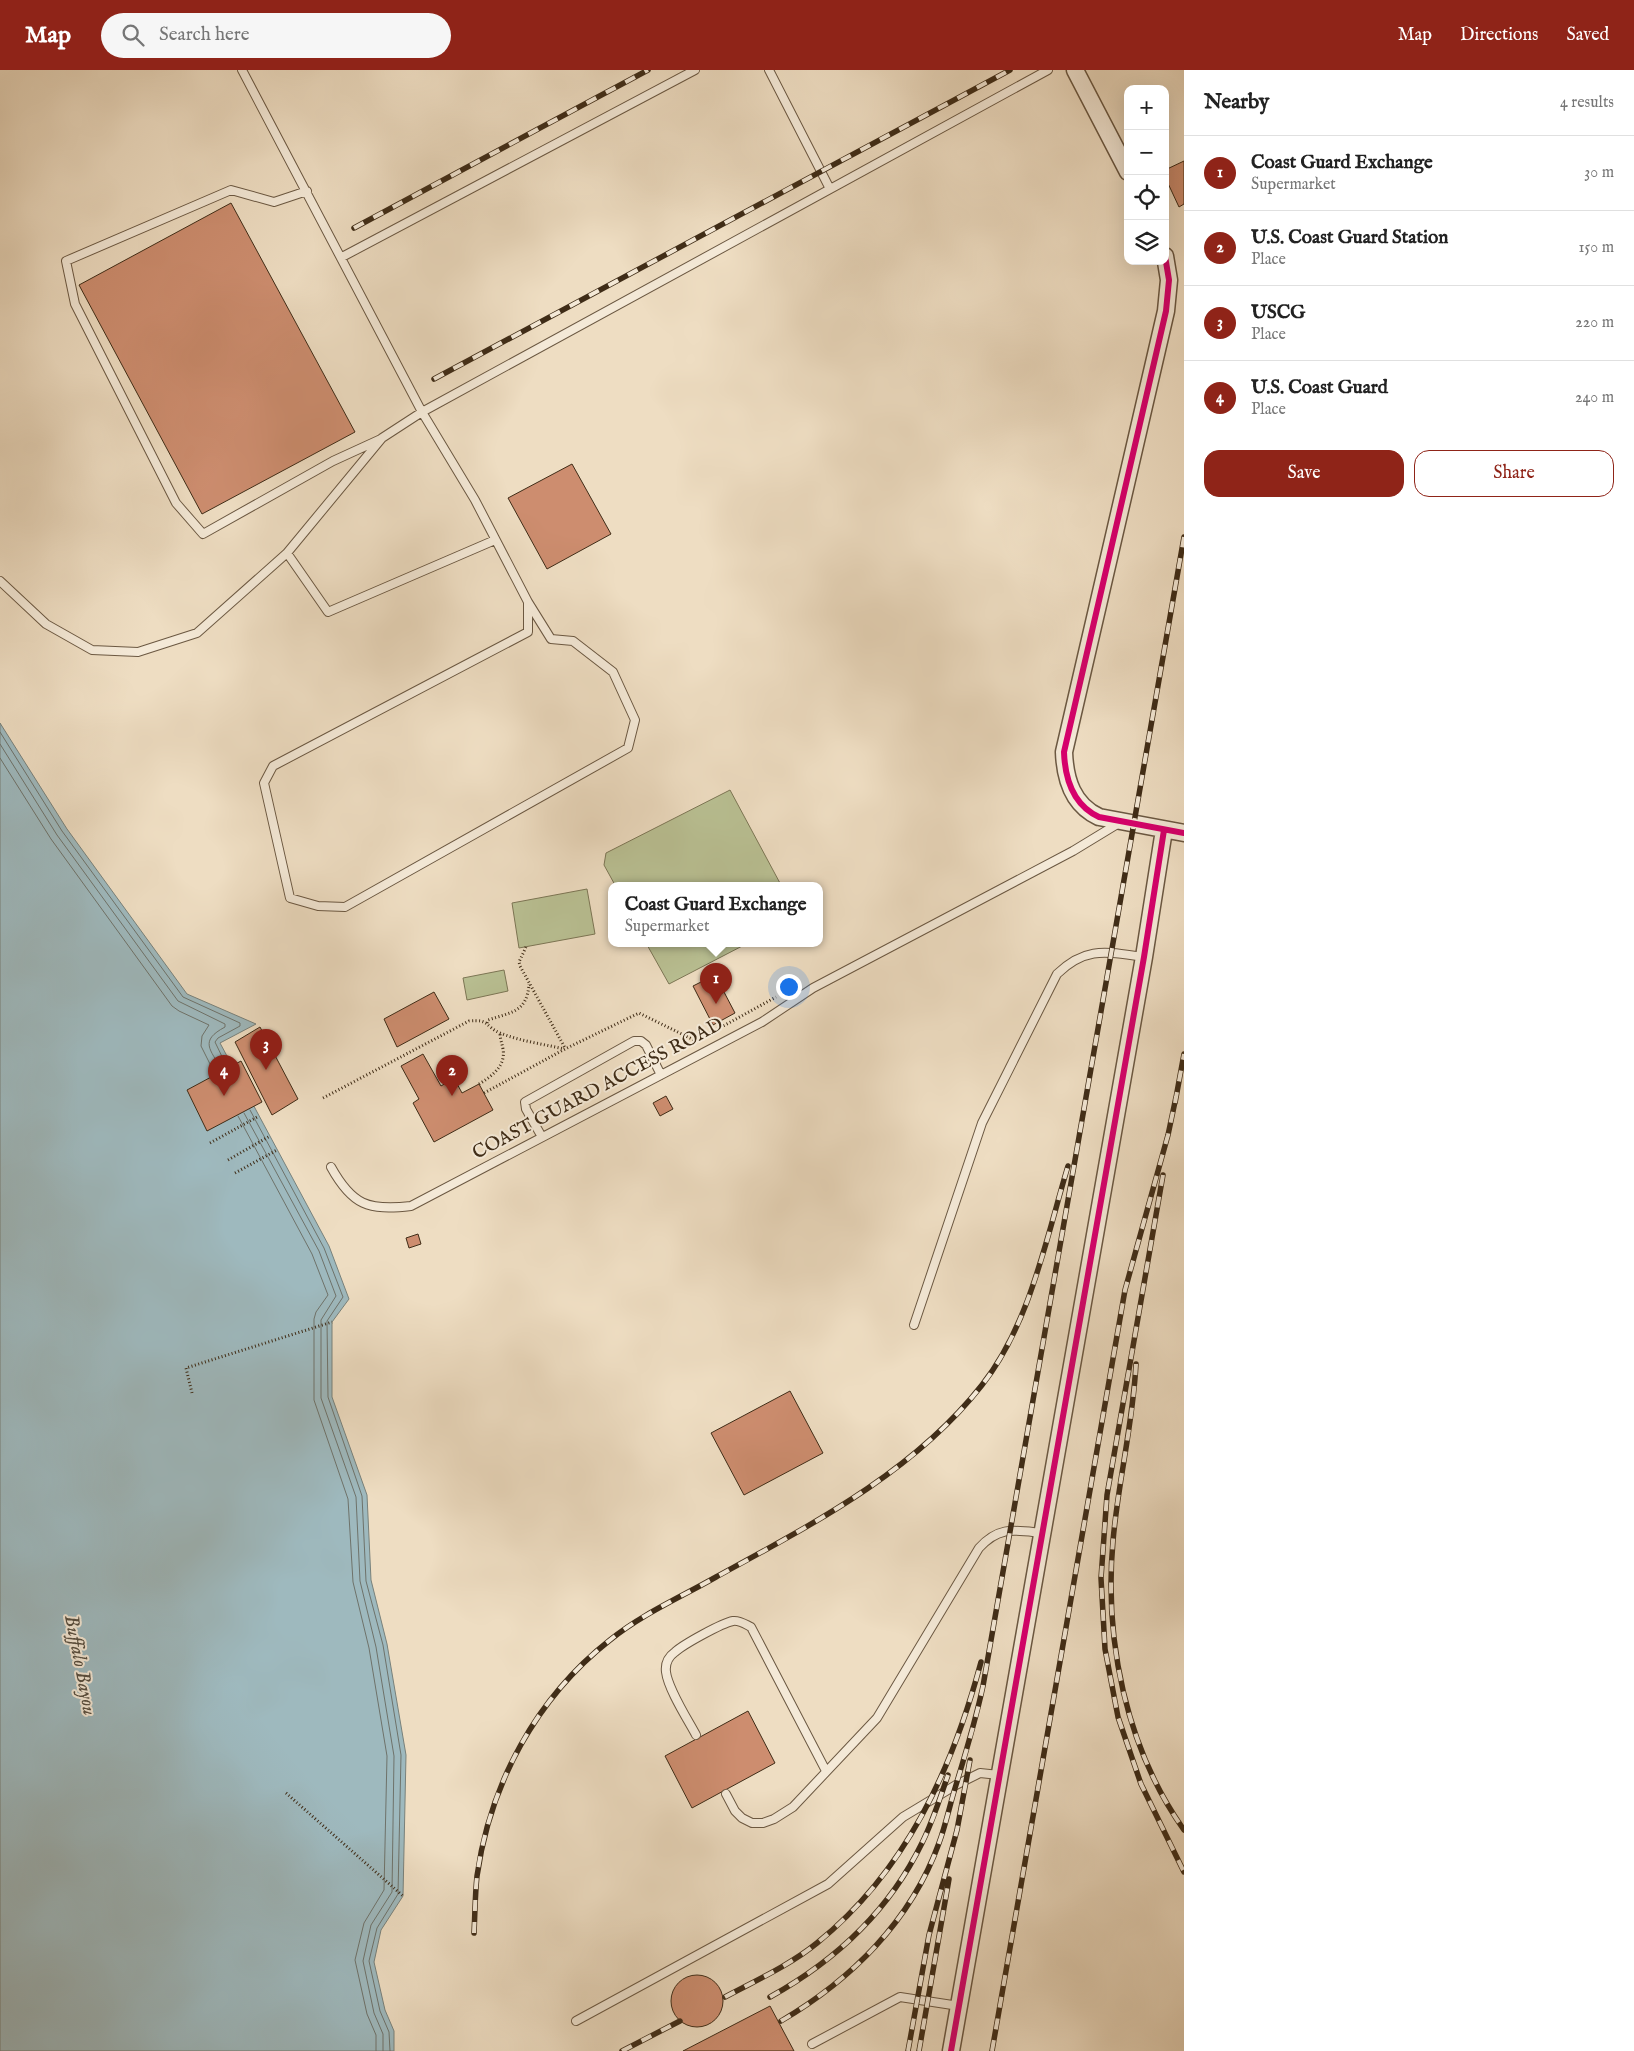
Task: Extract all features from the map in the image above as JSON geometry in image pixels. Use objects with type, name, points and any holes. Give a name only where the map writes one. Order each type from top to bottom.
[{"type":"street","points":[[1075,70],[1124,164]]},
{"type":"street","points":[[1166,265],[1169,280],[1166,312],[1067,732],[1064,770],[1078,802],[1088,812],[1099,817],[1184,833]]},
{"type":"street","points":[[951,2051],[1144,957],[1164,830]]},
{"type":"lane","points":[[242,70],[422,412],[475,500],[528,602],[551,640],[573,641],[613,672],[635,720],[628,748],[345,908],[318,906],[290,898],[264,783],[273,766],[528,632],[528,602]]},
{"type":"lane","points":[[342,257],[695,70]]},
{"type":"lane","points":[[769,70],[830,189]]},
{"type":"lane","points":[[307,191],[274,202],[231,190],[66,261],[75,304],[176,502],[203,534],[333,461],[382,438],[422,412],[1048,70]]},
{"type":"lane","points":[[0,581],[46,624],[92,650],[138,652],[197,633],[287,553],[382,438]]},
{"type":"lane","points":[[287,553],[328,612],[496,540]]},
{"type":"lane","name":"COAST GUARD ACCESS ROAD","points":[[330,1167],[342,1187],[364,1204],[388,1209],[411,1206],[762,1022],[813,988],[1073,851],[1122,821]]},
{"type":"lane","points":[[914,1325],[982,1123],[1057,974],[1069,962],[1090,953],[1111,952],[1144,957]]},
{"type":"lane","points":[[542,1137],[526,1109],[525,1102],[634,1042],[641,1041],[646,1045],[661,1075]]},
{"type":"lane","points":[[726,1794],[735,1811],[742,1818],[752,1823],[763,1823],[783,1815],[793,1807],[877,1718],[979,1548],[989,1538],[1010,1529],[1041,1533]]},
{"type":"lane","points":[[696,1735],[669,1683],[666,1672],[667,1660],[674,1652],[724,1624],[734,1621],[744,1623],[751,1627],[826,1771]]},
{"type":"lane","points":[[576,2021],[828,1884],[903,1817],[956,1784],[980,1774],[999,1775]]},
{"type":"lane","points":[[812,2044],[900,1997],[959,2006]]},
{"type":"path","points":[[526,947],[519,962],[565,1049]]},
{"type":"path","points":[[488,1023],[488,1020],[513,1013],[523,1005],[527,998],[529,983]]},
{"type":"path","points":[[484,1093],[565,1049],[639,1013],[696,1041],[784,993]]},
{"type":"path","points":[[323,1098],[457,1026],[474,1021],[488,1023],[500,1033],[565,1049]]},
{"type":"path","points":[[479,1084],[497,1072],[502,1062],[503,1051],[500,1033]]},
{"type":"path","points":[[210,1143],[259,1116]]},
{"type":"path","points":[[228,1160],[270,1136]]},
{"type":"path","points":[[235,1173],[277,1150]]},
{"type":"path","points":[[192,1393],[186,1368],[332,1322]]},
{"type":"path","points":[[286,1793],[403,1896]]},
{"type":"green space","points":[[730,790],[779,882],[613,882],[604,865],[606,853]]},
{"type":"green space","points":[[587,889],[595,934],[519,948],[512,903]]},
{"type":"green space","points":[[648,947],[740,947],[669,984]]},
{"type":"green space","points":[[504,970],[508,991],[467,1000],[463,978]]},
{"type":"water","name":"Buffalo Bayou","points":[[0,723],[67,829],[187,994],[256,1024],[220,1043],[329,1246],[349,1299],[332,1322],[332,1397],[367,1495],[371,1580],[387,1644],[406,1755],[403,1896],[381,1930],[374,1962],[385,2010],[394,2031],[394,2051],[0,2051]]},
{"type":"building","points":[[1184,161],[1184,204],[1179,207],[1169,186],[1169,168]]},
{"type":"building","points":[[231,203],[355,432],[202,514],[79,285]]},
{"type":"building","points":[[572,464],[611,534],[547,569],[508,498]]},
{"type":"building","points":[[709,978],[718,996],[724,992],[735,1013],[713,1025],[693,986]]},
{"type":"building","points":[[434,992],[449,1019],[397,1047],[384,1019]]},
{"type":"building","points":[[260,1027],[298,1099],[272,1115],[235,1042]]},
{"type":"building","points":[[423,1054],[441,1086],[454,1078],[462,1093],[479,1084],[493,1110],[434,1142],[413,1103],[419,1099],[401,1066]]},
{"type":"building","points":[[241,1061],[262,1102],[207,1131],[187,1090]]},
{"type":"building","points":[[666,1096],[673,1109],[660,1116],[653,1103]]},
{"type":"building","points":[[418,1234],[421,1244],[409,1248],[406,1238]]},
{"type":"building","points":[[790,1391],[823,1453],[744,1495],[711,1433]]},
{"type":"building","points":[[748,1711],[775,1763],[692,1808],[665,1756]]},
{"type":"building","points":[[692,1975],[702,1975],[712,1979],[719,1986],[723,2001],[719,2016],[712,2023],[702,2027],[692,2027],[682,2023],[675,2016],[671,2006],[671,1996],[675,1986],[682,1979]]},
{"type":"building","points":[[770,2006],[794,2051],[683,2051]]},
{"type":"railway","points":[[354,228],[648,70]]},
{"type":"railway","points":[[434,379],[1010,70]]},
{"type":"railway","points":[[781,2021],[807,2005],[854,1967],[876,1946],[912,1898],[927,1871],[944,1829],[974,1723],[983,1686],[1184,537]]},
{"type":"railway","points":[[1175,1103],[1184,1054]]},
{"type":"railway","points":[[992,2051],[1125,1290],[1168,1135],[1176,1097]]},
{"type":"railway","points":[[474,1933],[477,1876],[483,1842],[493,1808],[505,1776],[521,1745],[539,1716],[560,1688],[610,1640],[635,1622],[788,1537],[859,1494],[893,1470],[955,1416],[982,1385],[999,1361],[1013,1335],[1035,1280],[1068,1166]]},
{"type":"railway","points":[[1163,1175],[1107,1495],[1101,1578],[1105,1649],[1118,1717],[1141,1784],[1184,1872]]},
{"type":"railway","points":[[1136,1364],[1132,1409],[1113,1541],[1111,1578],[1112,1616],[1123,1692],[1134,1729],[1147,1764],[1164,1798],[1184,1830]]},
{"type":"railway","points":[[725,1997],[773,1972],[807,1951],[848,1915],[876,1884],[900,1851],[940,1779],[956,1741],[981,1662]]},
{"type":"railway","points":[[908,2051],[929,1935],[957,1830],[970,1760]]},
{"type":"railway","points":[[770,1997],[817,1967],[858,1932],[877,1912],[909,1868],[922,1843],[948,1775]]},
{"type":"railway","points":[[919,2051],[949,1879]]},
{"type":"railway","points":[[622,2051],[680,2021]]},
{"type":"cycle path","points":[[1166,265],[1169,280],[1166,311],[1064,752],[1066,772],[1072,790],[1077,799],[1090,812],[1099,817],[1184,833]]},
{"type":"cycle path","points":[[951,2051],[1144,957],[1164,830]]},
{"type":"place","name":"Coast Guard Exchange","points":[[716,1004]]},
{"type":"place","name":"USCG","points":[[266,1070]]},
{"type":"place","name":"U.S. Coast Guard","points":[[224,1096]]},
{"type":"place","name":"U.S. Coast Guard Station","points":[[452,1096]]}]
